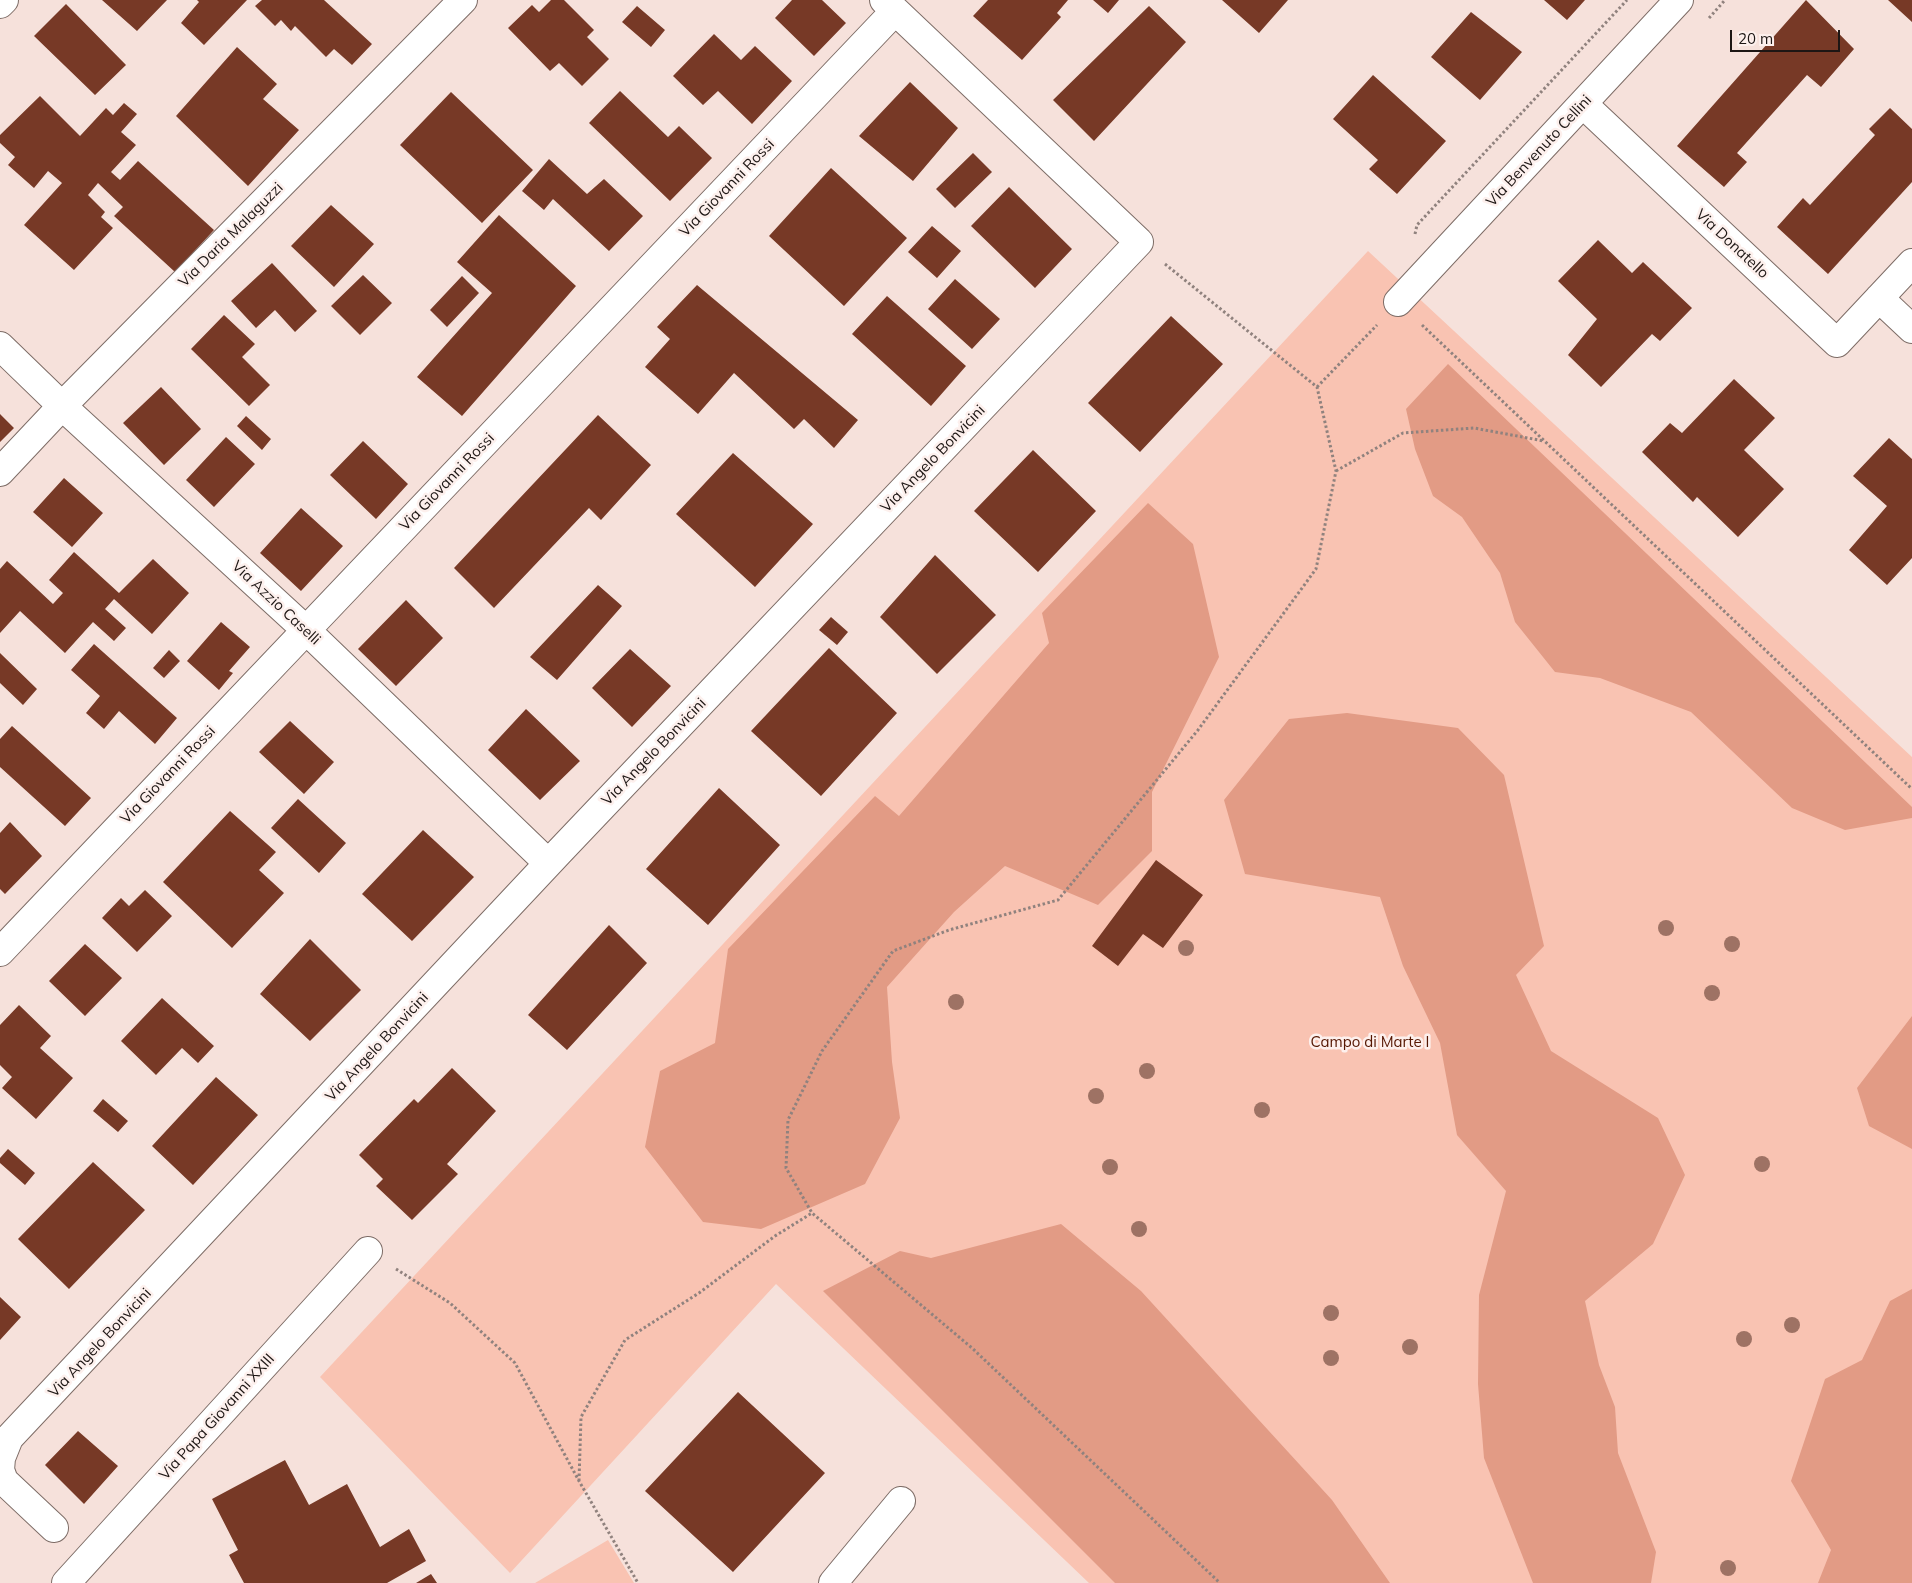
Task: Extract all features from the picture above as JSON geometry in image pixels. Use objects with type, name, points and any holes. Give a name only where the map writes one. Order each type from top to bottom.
[{"type":"street","points":[[0,4],[4,0]]},
{"type":"street","name":"Via Daria Malaguzzi","points":[[0,472],[62,406],[463,0]]},
{"type":"street","name":"Via Benvenuto Cellini","points":[[1398,302],[1679,0]]},
{"type":"street","points":[[890,6],[1139,242]]},
{"type":"street","name":"Via Giovanni Rossi","points":[[0,952],[306,630],[890,6]]},
{"type":"street","name":"Via Donatello","points":[[1583,104],[1837,343],[1912,263]]},
{"type":"street","name":"Via Angelo Bonvicini","points":[[54,1528],[4,1481],[0,1470],[0,1458],[9,1438],[548,863],[1139,242]]},
{"type":"street","points":[[1879,298],[1912,330]]},
{"type":"street","name":"Via Azzio Caselli","points":[[0,346],[62,406],[306,630],[548,863]]},
{"type":"street","name":"Via Papa Giovanni XXIII","points":[[66,1583],[368,1251]]},
{"type":"street","points":[[833,1583],[901,1501]]},
{"type":"path","points":[[1139,242],[1317,387],[1336,471],[1316,569],[1198,730],[1058,900],[949,930],[893,951],[822,1051],[788,1120],[786,1168],[812,1213],[972,1348],[1220,1583]]},
{"type":"path","points":[[1317,387],[1398,302]]},
{"type":"path","points":[[1431,333],[1912,790]]},
{"type":"path","points":[[1336,471],[1403,433],[1474,428],[1544,441]]},
{"type":"path","points":[[579,1481],[581,1417],[626,1340],[699,1293],[775,1236],[812,1213]]},
{"type":"path","points":[[368,1251],[450,1303],[515,1363],[579,1481],[638,1583]]},
{"type":"green space","name":"Campo di Marte I","points":[[1368,251],[1912,757],[1912,1583],[1089,1583],[776,1284],[510,1573],[320,1377]]},
{"type":"green space","points":[[608,1540],[634,1583],[535,1583]]},
{"type":"shaded area","points":[[1448,364],[1912,807],[1912,818],[1845,830],[1792,808],[1691,712],[1600,678],[1555,672],[1515,622],[1500,573],[1462,517],[1433,496],[1415,449],[1406,409]]},
{"type":"shaded area","points":[[1148,503],[1193,544],[1219,657],[1152,792],[1152,851],[1098,905],[1005,866],[954,912],[887,987],[892,1062],[900,1118],[865,1184],[761,1229],[703,1222],[645,1147],[660,1071],[715,1043],[728,949],[875,796],[899,816],[1049,643],[1042,613]]},
{"type":"shaded area","points":[[1347,713],[1458,728],[1504,775],[1544,946],[1516,975],[1551,1051],[1658,1118],[1685,1175],[1653,1244],[1585,1301],[1599,1365],[1615,1407],[1618,1453],[1656,1552],[1651,1583],[1533,1583],[1484,1458],[1478,1384],[1479,1295],[1506,1191],[1457,1135],[1440,1043],[1403,966],[1380,897],[1245,874],[1224,800],[1289,719]]},
{"type":"shaded area","points":[[1912,1016],[1912,1149],[1869,1126],[1857,1088]]},
{"type":"shaded area","points":[[1061,1224],[1141,1291],[1332,1500],[1390,1583],[1115,1583],[823,1291],[900,1251],[931,1258]]},
{"type":"shaded area","points":[[1912,1289],[1912,1583],[1818,1583],[1831,1550],[1791,1481],[1825,1379],[1862,1360],[1890,1301]]},
{"type":"building","points":[[102,0],[167,0],[137,31]]},
{"type":"building","points":[[197,0],[247,0],[204,45],[181,23],[199,2]]},
{"type":"building","points":[[262,0],[324,0],[372,44],[352,65],[334,49],[326,57],[295,26],[291,31],[281,20],[275,26],[255,6]]},
{"type":"building","points":[[551,0],[564,0],[594,30],[587,37],[609,59],[582,86],[559,63],[550,71],[508,28],[532,5],[539,12]]},
{"type":"building","points":[[792,0],[822,0],[846,23],[814,56],[775,18]]},
{"type":"building","points":[[988,0],[1068,0],[1057,13],[1061,17],[1022,60],[973,16]]},
{"type":"building","points":[[1093,0],[1119,0],[1108,13]]},
{"type":"building","points":[[1222,0],[1288,0],[1259,33]]},
{"type":"building","points":[[1544,0],[1585,0],[1567,20]]},
{"type":"building","points":[[1806,0],[1854,49],[1821,87],[1807,75],[1737,153],[1747,162],[1724,187],[1677,146]]},
{"type":"building","points":[[1888,0],[1912,0],[1912,22]]},
{"type":"building","points":[[66,4],[126,65],[95,95],[34,36]]},
{"type":"building","points":[[637,6],[665,30],[651,47],[622,22]]},
{"type":"building","points":[[1149,6],[1186,42],[1094,141],[1053,100]]},
{"type":"building","points":[[1471,12],[1522,52],[1480,100],[1431,57]]},
{"type":"building","points":[[714,34],[741,60],[755,46],[792,81],[752,124],[718,91],[703,105],[673,76]]},
{"type":"building","points":[[237,47],[277,84],[263,99],[299,130],[248,186],[176,116]]},
{"type":"building","points":[[1373,75],[1446,141],[1397,194],[1369,169],[1378,160],[1333,119]]},
{"type":"building","points":[[910,82],[958,128],[913,181],[859,136]]},
{"type":"building","points":[[620,91],[668,137],[679,126],[712,158],[670,201],[589,123]]},
{"type":"building","points":[[451,92],[533,170],[482,223],[400,145]]},
{"type":"building","points":[[40,96],[80,136],[106,108],[113,115],[124,103],[137,114],[121,132],[136,145],[111,172],[120,180],[138,161],[214,230],[175,272],[114,216],[123,207],[98,183],[88,195],[105,212],[101,217],[113,228],[74,270],[24,225],[62,183],[48,171],[34,188],[8,165],[15,157],[0,143],[0,135]]},
{"type":"building","points":[[1890,108],[1912,129],[1912,182],[1828,274],[1777,227],[1803,198],[1810,205],[1875,135],[1869,129]]},
{"type":"building","points":[[973,153],[992,172],[955,208],[936,189]]},
{"type":"building","points":[[549,159],[587,194],[604,179],[643,216],[609,251],[553,199],[544,210],[522,191]]},
{"type":"building","points":[[831,168],[907,238],[844,306],[769,236]]},
{"type":"building","points":[[1009,187],[1072,249],[1035,288],[971,226]]},
{"type":"building","points":[[331,205],[374,244],[334,287],[291,246]]},
{"type":"building","points":[[499,215],[576,286],[462,416],[417,377],[492,293],[457,262]]},
{"type":"building","points":[[932,226],[961,251],[937,278],[908,252]]},
{"type":"building","points":[[1598,240],[1632,273],[1643,262],[1692,308],[1660,341],[1652,334],[1601,387],[1568,355],[1597,319],[1558,281]]},
{"type":"building","points":[[272,263],[317,311],[295,332],[275,310],[256,328],[231,301]]},
{"type":"building","points":[[363,275],[392,303],[360,335],[331,306]]},
{"type":"building","points":[[462,276],[479,293],[447,327],[430,310]]},
{"type":"building","points":[[955,279],[1000,319],[972,349],[928,309]]},
{"type":"building","points":[[697,285],[858,420],[834,448],[804,419],[794,429],[734,373],[698,414],[645,367],[670,339],[657,327]]},
{"type":"building","points":[[887,296],[966,366],[931,406],[852,334]]},
{"type":"building","points":[[224,315],[255,344],[242,357],[270,385],[249,406],[191,349]]},
{"type":"building","points":[[1171,316],[1223,364],[1140,452],[1088,403]]},
{"type":"building","points":[[1734,379],[1775,418],[1744,450],[1784,489],[1738,537],[1697,497],[1693,502],[1642,452],[1670,423],[1682,433]]},
{"type":"building","points":[[161,387],[201,429],[164,465],[123,423]]},
{"type":"building","points":[[0,414],[14,428],[0,442]]},
{"type":"building","points":[[598,415],[651,465],[601,520],[589,508],[494,608],[454,568]]},
{"type":"building","points":[[246,416],[271,439],[262,450],[237,426]]},
{"type":"building","points":[[226,437],[255,464],[214,507],[186,480]]},
{"type":"building","points":[[1889,438],[1912,459],[1912,558],[1887,585],[1849,550],[1887,506],[1853,476]]},
{"type":"building","points":[[363,441],[408,484],[376,519],[330,475]]},
{"type":"building","points":[[1033,450],[1096,511],[1038,572],[974,511]]},
{"type":"building","points":[[733,453],[813,524],[755,587],[676,514]]},
{"type":"building","points":[[64,478],[103,513],[72,547],[33,512]]},
{"type":"building","points":[[301,508],[343,546],[301,591],[260,553]]},
{"type":"building","points":[[74,552],[119,593],[153,559],[189,593],[152,634],[114,599],[105,609],[126,628],[114,641],[93,622],[65,653],[20,611],[0,633],[0,569],[7,561],[53,604],[63,593],[49,580]]},
{"type":"building","points":[[935,555],[996,615],[937,674],[880,617]]},
{"type":"building","points":[[598,585],[622,606],[557,680],[530,657]]},
{"type":"building","points":[[406,600],[443,638],[396,686],[358,649]]},
{"type":"building","points":[[831,617],[848,632],[837,645],[819,630]]},
{"type":"building","points":[[221,622],[250,647],[229,671],[233,673],[219,690],[187,661]]},
{"type":"building","points":[[94,644],[177,718],[155,744],[119,711],[104,729],[86,713],[100,696],[71,670]]},
{"type":"building","points":[[829,648],[897,713],[821,796],[751,731]]},
{"type":"building","points":[[630,649],[671,686],[632,727],[592,688]]},
{"type":"building","points":[[169,650],[180,661],[164,678],[153,668]]},
{"type":"building","points":[[0,653],[37,689],[23,705],[0,683]]},
{"type":"building","points":[[526,709],[580,761],[540,800],[488,750]]},
{"type":"building","points":[[290,721],[334,762],[304,794],[259,752]]},
{"type":"building","points":[[12,726],[91,798],[65,826],[0,767],[0,739]]},
{"type":"building","points":[[719,788],[780,845],[708,925],[646,869]]},
{"type":"building","points":[[298,799],[346,843],[319,873],[271,828]]},
{"type":"building","points":[[230,811],[276,852],[259,870],[284,893],[232,948],[163,882]]},
{"type":"building","points":[[10,822],[42,856],[5,894],[0,889],[0,833]]},
{"type":"building","points":[[423,830],[474,877],[412,941],[362,894]]},
{"type":"building","points":[[1156,860],[1203,895],[1163,948],[1143,934],[1118,966],[1092,946]]},
{"type":"building","points":[[145,890],[172,916],[137,952],[102,918],[121,898],[129,906]]},
{"type":"building","points":[[609,925],[647,963],[567,1050],[528,1015]]},
{"type":"building","points":[[310,939],[361,990],[310,1041],[260,994]]},
{"type":"building","points":[[85,944],[122,978],[85,1016],[49,981]]},
{"type":"building","points":[[162,998],[214,1046],[198,1063],[182,1048],[156,1075],[121,1041]]},
{"type":"building","points":[[19,1005],[51,1036],[40,1048],[73,1078],[36,1119],[2,1088],[12,1077],[0,1065],[0,1025]]},
{"type":"building","points":[[452,1068],[496,1111],[447,1164],[458,1174],[412,1220],[376,1186],[383,1179],[359,1155],[414,1099],[418,1103]]},
{"type":"building","points":[[216,1077],[258,1115],[193,1185],[152,1146]]},
{"type":"building","points":[[103,1099],[128,1121],[118,1132],[93,1111]]},
{"type":"building","points":[[8,1149],[35,1173],[25,1185],[0,1163],[0,1158]]},
{"type":"building","points":[[93,1162],[145,1210],[69,1289],[18,1239]]},
{"type":"building","points":[[0,1297],[21,1317],[0,1340]]},
{"type":"building","points":[[738,1392],[825,1473],[733,1572],[645,1491]]},
{"type":"building","points":[[78,1431],[118,1466],[84,1504],[45,1465]]},
{"type":"building","points":[[285,1460],[309,1505],[347,1484],[380,1547],[409,1529],[426,1561],[387,1583],[244,1583],[229,1555],[238,1550],[212,1499]]},
{"type":"building","points":[[431,1574],[437,1583],[416,1583]]}]
